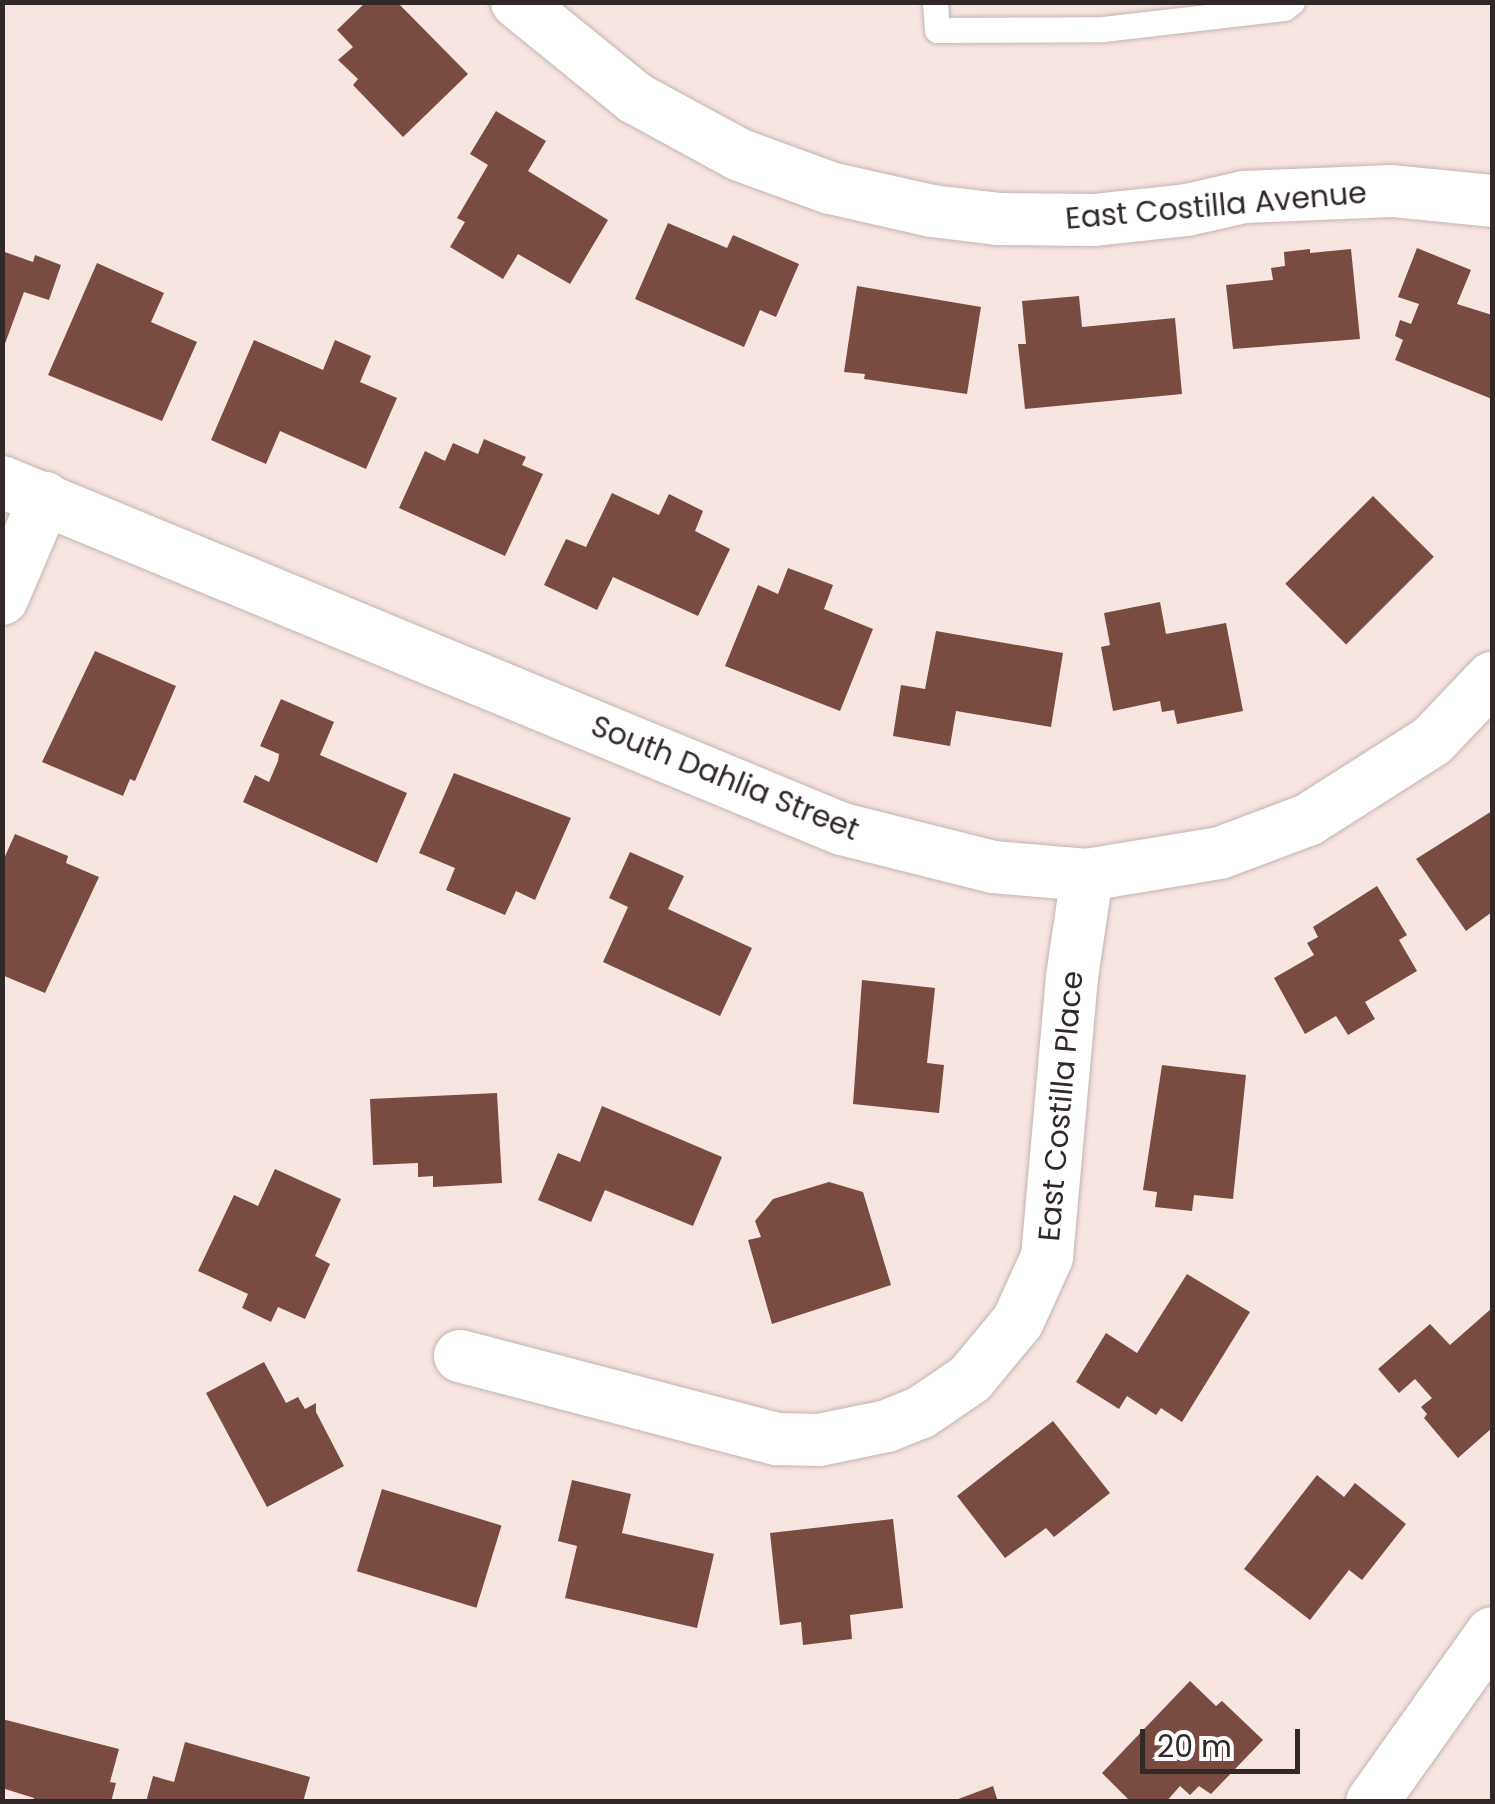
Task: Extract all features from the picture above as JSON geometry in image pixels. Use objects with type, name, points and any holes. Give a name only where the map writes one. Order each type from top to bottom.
[{"type":"street","name":"East Costilla Avenue","points":[[517,2],[635,98],[740,155],[830,188],[932,212],[998,219],[1094,220],[1187,210],[1244,197],[1392,191],[1492,200]]},
{"type":"street","points":[[2,600],[24,490]]},
{"type":"street","name":"South Dahlia Street","points":[[24,490],[842,829],[993,867],[1087,875],[1220,852],[1308,820],[1432,741],[1492,678]]},
{"type":"street","name":"East Costilla Place","points":[[460,1356],[777,1439],[819,1440],[888,1426],[920,1413],[970,1379],[1018,1321],[1047,1257],[1072,976],[1087,875]]},
{"type":"street","points":[[1372,1802],[1492,1633]]},
{"type":"lane","points":[[935,2],[937,30],[1103,29],[1284,8],[1292,2]]},
{"type":"building","points":[[366,2],[397,2],[468,74],[403,137],[353,85],[358,79],[338,60],[353,47],[337,30]]},
{"type":"building","points":[[496,111],[546,141],[528,171],[608,220],[570,284],[518,254],[503,279],[450,247],[465,222],[457,218],[488,165],[470,154]]},
{"type":"building","points":[[668,223],[727,248],[733,235],[799,264],[776,317],[760,310],[744,347],[635,299]]},
{"type":"building","points":[[1417,248],[1471,270],[1457,304],[1492,315],[1492,399],[1395,360],[1403,340],[1395,336],[1400,320],[1411,324],[1419,304],[1398,297]]},
{"type":"building","points":[[1310,249],[1310,253],[1351,249],[1360,339],[1233,349],[1226,285],[1273,280],[1271,268],[1285,266],[1284,252]]},
{"type":"building","points":[[2,251],[33,262],[35,255],[61,265],[49,300],[24,292],[3,349]]},
{"type":"building","points":[[97,263],[164,293],[151,322],[197,342],[162,421],[48,375]]},
{"type":"building","points":[[857,286],[981,307],[967,394],[864,379],[865,374],[844,372]]},
{"type":"building","points":[[1079,296],[1082,327],[1175,318],[1182,394],[1025,409],[1018,344],[1026,344],[1022,301]]},
{"type":"building","points":[[254,340],[323,370],[335,340],[371,356],[360,382],[397,398],[366,469],[280,431],[266,464],[211,440]]},
{"type":"building","points":[[484,439],[526,457],[522,465],[543,474],[505,556],[399,508],[425,451],[445,461],[453,443],[478,454]]},
{"type":"building","points":[[612,493],[659,515],[669,494],[703,511],[695,531],[730,549],[698,616],[613,577],[597,610],[544,585],[566,539],[586,547]]},
{"type":"building","points":[[1373,496],[1434,557],[1346,644],[1285,584]]},
{"type":"building","points":[[788,568],[833,585],[824,609],[873,629],[840,711],[725,666],[758,585],[778,594]]},
{"type":"building","points":[[1160,602],[1166,634],[1226,623],[1243,711],[1177,724],[1174,710],[1162,712],[1160,701],[1113,711],[1101,647],[1110,645],[1104,613]]},
{"type":"building","points":[[936,631],[1063,653],[1051,727],[956,711],[950,746],[893,736],[901,685],[925,689]]},
{"type":"building","points":[[95,651],[176,686],[135,781],[130,779],[123,796],[42,762]]},
{"type":"building","points":[[281,699],[334,722],[320,755],[407,793],[377,863],[243,802],[255,775],[269,782],[278,761],[279,754],[260,746]]},
{"type":"building","points":[[454,773],[571,818],[535,900],[516,891],[505,915],[446,890],[455,868],[419,853]]},
{"type":"building","points":[[1492,811],[1492,912],[1466,931],[1416,859]]},
{"type":"building","points":[[15,834],[68,856],[66,863],[99,877],[45,993],[2,975],[2,863]]},
{"type":"building","points":[[630,852],[684,876],[668,909],[752,948],[720,1016],[603,962],[628,907],[609,898]]},
{"type":"building","points":[[1377,886],[1407,935],[1399,940],[1417,971],[1365,1002],[1375,1019],[1348,1035],[1336,1016],[1305,1034],[1274,978],[1314,955],[1307,943],[1318,937],[1313,927]]},
{"type":"building","points":[[862,980],[935,988],[927,1063],[944,1065],[939,1113],[853,1104]]},
{"type":"building","points":[[1162,1065],[1246,1075],[1233,1199],[1194,1195],[1192,1211],[1155,1207],[1157,1192],[1143,1190]]},
{"type":"building","points":[[497,1093],[502,1183],[433,1187],[433,1176],[418,1177],[418,1163],[373,1165],[370,1099]]},
{"type":"building","points":[[602,1106],[722,1157],[693,1226],[605,1190],[591,1222],[538,1200],[558,1153],[580,1162]]},
{"type":"building","points":[[275,1169],[341,1199],[315,1256],[330,1264],[305,1319],[278,1307],[271,1322],[242,1308],[248,1294],[198,1271],[234,1195],[258,1206]]},
{"type":"building","points":[[829,1182],[863,1192],[891,1285],[772,1324],[748,1240],[761,1237],[755,1221],[773,1199]]},
{"type":"building","points":[[1187,1274],[1250,1312],[1182,1422],[1161,1408],[1156,1415],[1127,1396],[1119,1409],[1076,1382],[1106,1333],[1137,1353]]},
{"type":"building","points":[[1492,1308],[1492,1428],[1458,1458],[1424,1418],[1427,1414],[1421,1407],[1432,1398],[1415,1379],[1399,1393],[1378,1369],[1430,1324],[1450,1345]]},
{"type":"building","points":[[264,1362],[286,1403],[298,1397],[305,1409],[316,1403],[316,1412],[344,1466],[267,1507],[206,1393]]},
{"type":"building","points":[[1053,1421],[1110,1493],[1054,1537],[1046,1528],[1005,1558],[957,1496]]},
{"type":"building","points":[[1317,1475],[1344,1497],[1355,1483],[1406,1524],[1362,1580],[1349,1570],[1310,1620],[1244,1569]]},
{"type":"building","points":[[572,1480],[631,1494],[622,1533],[714,1554],[697,1628],[565,1598],[577,1546],[558,1541]]},
{"type":"building","points":[[382,1489],[502,1526],[476,1608],[357,1571]]},
{"type":"building","points":[[893,1519],[903,1608],[850,1615],[852,1639],[803,1645],[801,1622],[780,1625],[770,1533]]},
{"type":"building","points":[[1190,1681],[1216,1706],[1222,1701],[1263,1740],[1211,1794],[1199,1786],[1190,1795],[1180,1786],[1166,1802],[1131,1802],[1102,1773]]},
{"type":"building","points":[[2,1719],[119,1749],[110,1782],[116,1783],[111,1802],[33,1802],[34,1798],[2,1788]]},
{"type":"building","points":[[185,1742],[310,1777],[303,1802],[146,1802],[153,1776],[174,1782]]},
{"type":"building","points":[[993,1786],[998,1802],[953,1802],[953,1801]]}]
